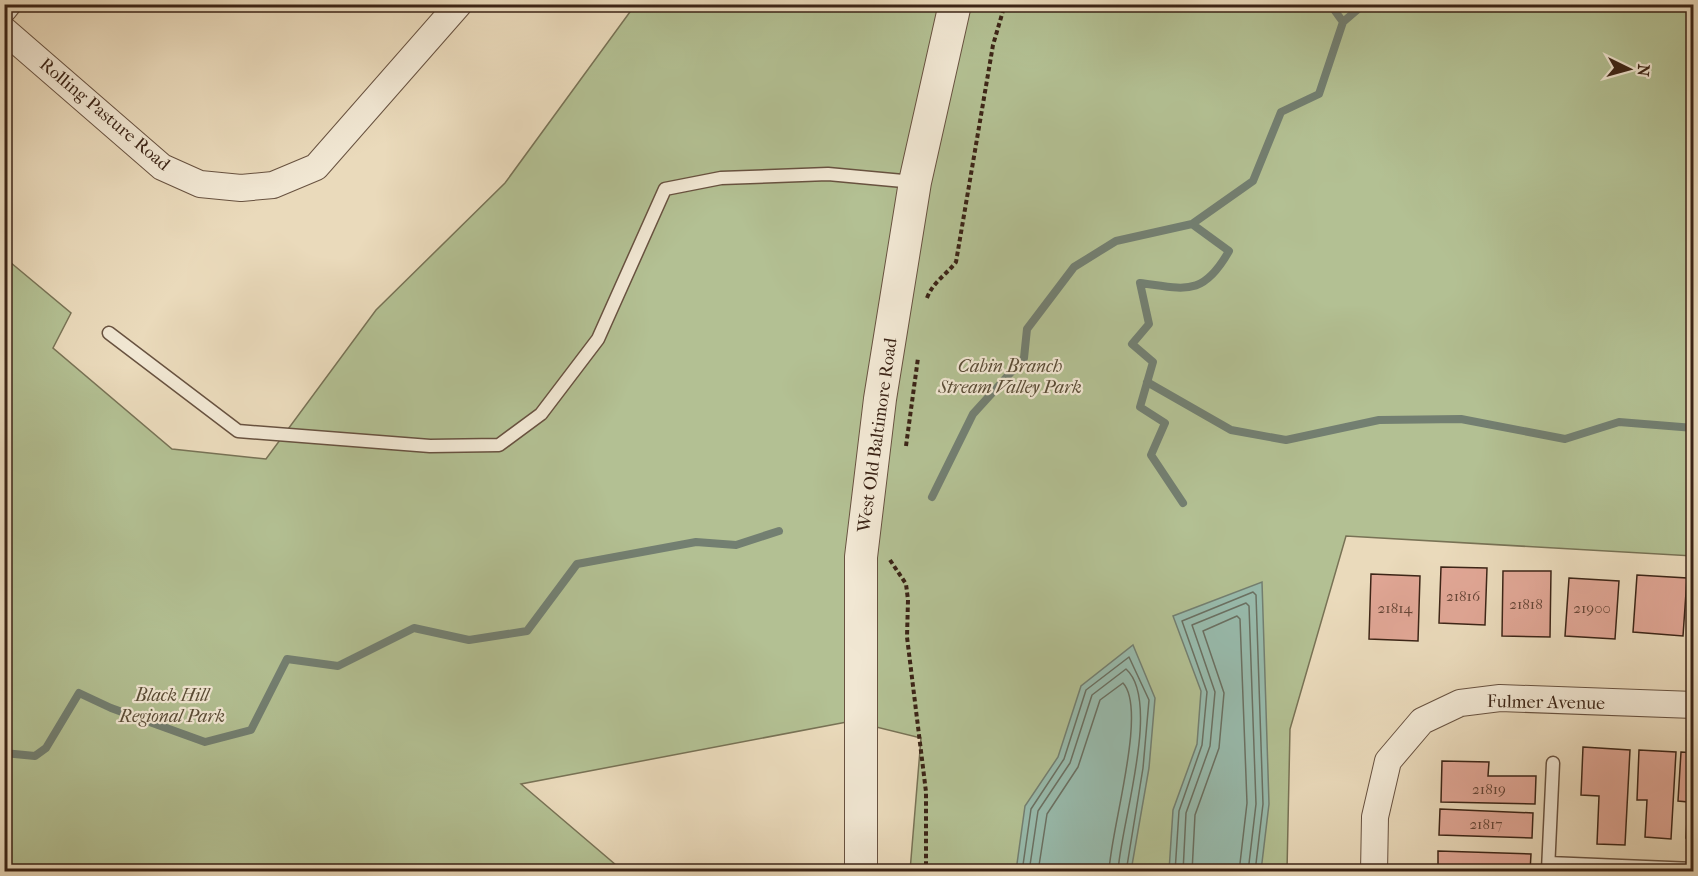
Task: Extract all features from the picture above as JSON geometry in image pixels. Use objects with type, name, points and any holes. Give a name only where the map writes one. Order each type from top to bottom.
[{"type":"street","points":[[4,9],[8,4]]},
{"type":"street","name":"Rolling Pasture Road","points":[[4,30],[162,167],[200,184],[241,188],[273,185],[316,167],[459,4]]},
{"type":"street","name":"West Old Baltimore Road","points":[[861,872],[861,557],[880,399],[915,183],[955,4]]},
{"type":"street","name":"Fulmer Avenue","points":[[1374,872],[1375,817],[1388,761],[1422,721],[1460,703],[1500,699],[1694,705]]},
{"type":"lane","points":[[109,333],[238,431],[430,446],[499,445],[541,414],[598,339],[665,189],[721,178],[816,174],[915,183]]},
{"type":"lane","points":[[1553,763],[1548,867],[1694,869]]},
{"type":"path","points":[[926,300],[933,285],[956,262],[993,45],[1005,4]]},
{"type":"path","points":[[905,454],[920,348]]},
{"type":"path","points":[[891,548],[890,560],[906,584],[908,600],[907,637],[926,792],[926,872]]},
{"type":"green space","name":"Cabin Branch Stream Valley Park","points":[[635,5],[1693,5],[1693,556],[1346,536],[1290,729],[1287,871],[910,871],[921,738],[852,721],[521,784],[623,871],[5,871],[4,257],[71,313],[53,348],[172,449],[266,459],[376,310],[505,183]]},
{"type":"water","points":[[1262,582],[1269,804],[1261,871],[1169,871],[1173,810],[1197,744],[1201,691],[1173,616]]},
{"type":"water","points":[[1133,645],[1155,698],[1149,768],[1131,871],[1016,871],[1025,806],[1058,757],[1081,686]]},
{"type":"building","points":[[1441,567],[1487,568],[1485,625],[1439,623]]},
{"type":"building","points":[[1503,571],[1551,571],[1550,637],[1502,636]]},
{"type":"building","points":[[1371,574],[1420,576],[1418,641],[1369,639]]},
{"type":"building","points":[[1637,575],[1687,578],[1683,636],[1633,632]]},
{"type":"building","points":[[1569,578],[1619,581],[1615,639],[1565,636]]},
{"type":"building","points":[[1583,747],[1630,750],[1625,845],[1597,844],[1599,796],[1581,795]]},
{"type":"building","points":[[1639,750],[1676,752],[1671,839],[1645,837],[1647,800],[1637,800]]},
{"type":"building","points":[[1681,752],[1694,753],[1694,839],[1686,838],[1688,802],[1678,801]]},
{"type":"building","points":[[1442,761],[1489,762],[1488,776],[1536,776],[1535,804],[1441,802]]},
{"type":"building","points":[[1440,809],[1533,813],[1532,838],[1439,835]]},
{"type":"building","points":[[1438,851],[1531,854],[1530,872],[1438,872]]},
{"type":"waterway","points":[[1330,4],[1343,22]]},
{"type":"waterway","points":[[932,497],[973,414],[1024,358],[1027,329],[1074,267],[1116,241],[1192,224],[1253,181],[1281,112],[1319,94],[1343,22],[1364,4]]},
{"type":"waterway","points":[[1183,503],[1151,455],[1165,423],[1140,407],[1153,362],[1132,344],[1149,324],[1140,283],[1182,288],[1202,283],[1220,266],[1229,251],[1192,224]]},
{"type":"waterway","points":[[1147,382],[1231,430],[1286,440],[1379,420],[1461,419],[1565,439],[1619,422],[1694,428]]},
{"type":"waterway","points":[[4,753],[35,756],[46,748],[79,693],[111,708],[205,742],[251,730],[287,659],[338,666],[414,628],[469,640],[527,631],[577,564],[696,542],[736,545],[779,531]]},
{"type":"park label","name":"Black Hill Regional Park","points":[[172,705]]}]
